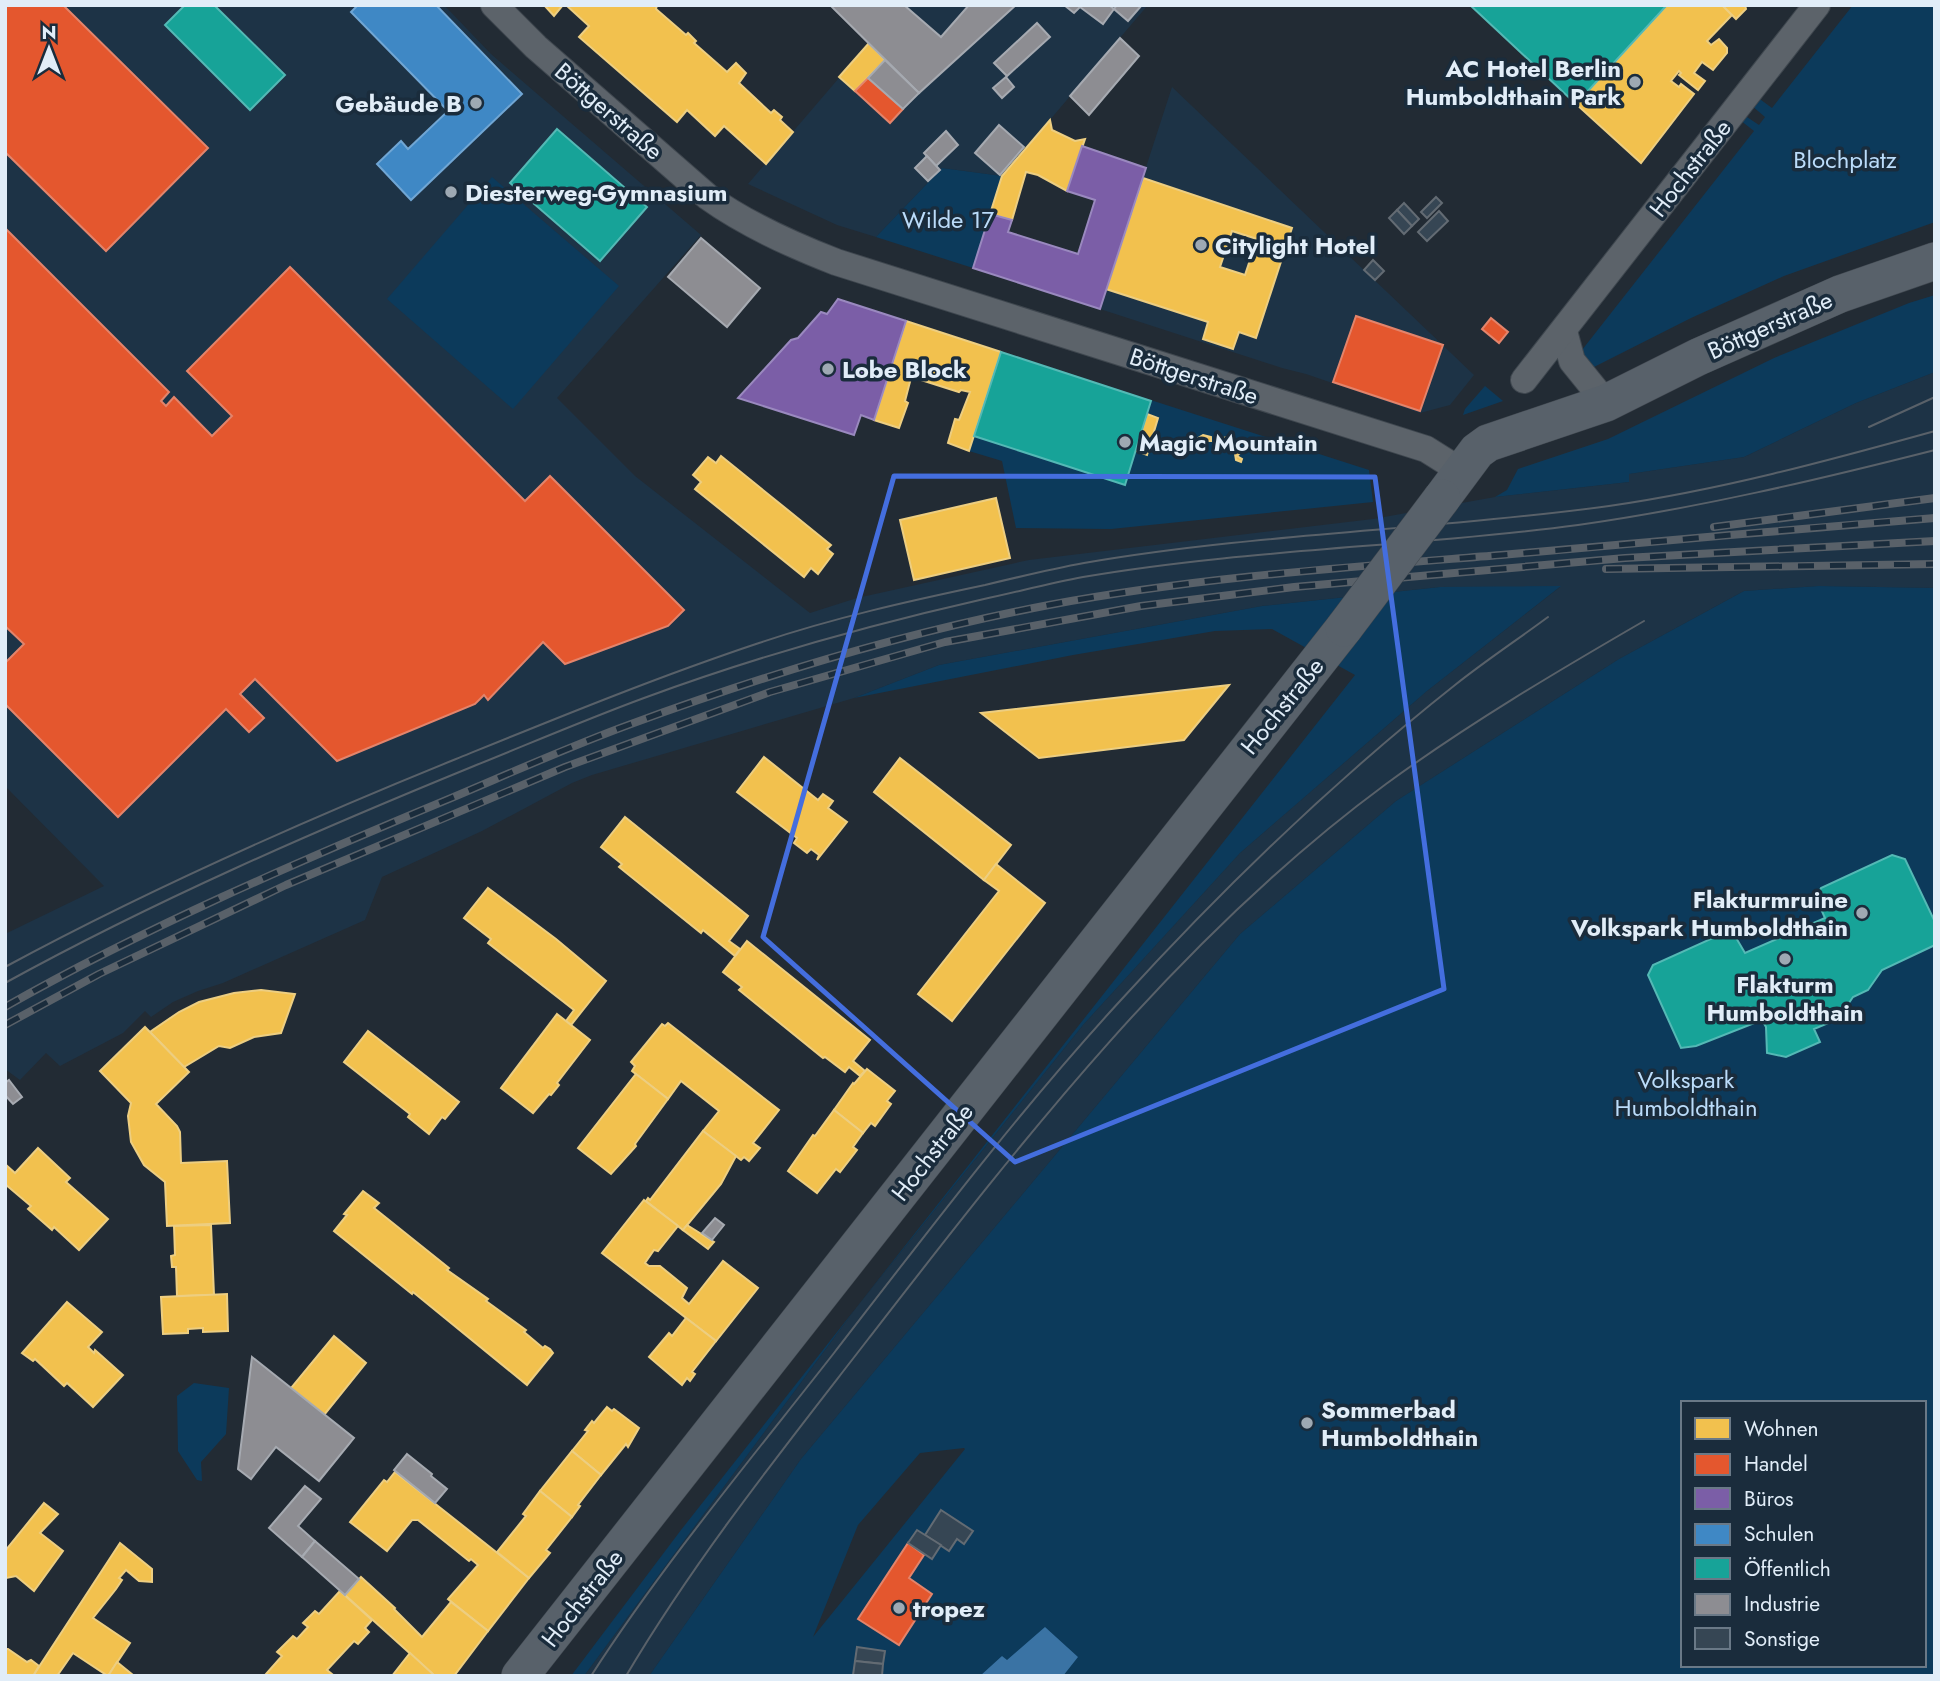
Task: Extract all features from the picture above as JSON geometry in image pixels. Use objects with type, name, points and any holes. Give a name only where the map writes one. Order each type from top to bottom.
[{"type":"street","name":"Böttgerstraße","points":[[494,5],[536,47],[708,197],[730,212],[786,241],[836,262],[1426,449],[1452,484],[1477,451],[1488,443],[1606,403],[1698,357],[1840,294],[1935,261]]},
{"type":"street","name":"Hochstraße","points":[[1524,380],[1817,5]]},
{"type":"street","points":[[1564,331],[1572,361],[1606,403]]},
{"type":"street","name":"Hochstraße","points":[[520,1676],[1344,628],[1452,484]]},
{"type":"highlighted area","points":[[894,476],[1375,477],[1444,989],[1015,1162],[763,937]]},
{"type":"shaded area","points":[[5,5],[444,5],[491,54],[701,235],[557,398],[635,476],[810,613],[857,598],[1029,560],[1373,519],[1495,497],[1629,482],[1629,474],[1744,457],[1856,403],[1935,372],[1935,588],[1819,586],[1744,591],[1619,659],[1396,801],[1240,934],[801,1459],[649,1676],[584,1676],[856,1308],[1083,1025],[1240,853],[1427,691],[1560,587],[1440,587],[1262,606],[939,665],[854,698],[592,775],[482,831],[382,877],[365,920],[223,983],[173,1002],[151,1017],[145,1011],[123,1033],[60,1066],[46,1053],[20,1080],[5,1069],[5,934],[104,886],[5,786]]},
{"type":"shaded area","points":[[830,5],[1148,5],[1002,176],[942,168],[876,237],[837,225],[748,184],[869,43]]},
{"type":"shaded area","points":[[1172,87],[1474,375],[1450,405],[1420,413],[1100,309]]},
{"type":"shaded area","points":[[1045,1627],[1078,1657],[1063,1676],[980,1676],[1002,1656],[1007,1660]]},
{"type":"green space","name":"Blochplatz","points":[[1853,5],[1935,5],[1935,222],[1784,276],[1691,318],[1594,367],[1583,358],[1582,350],[1754,131],[1740,120],[1744,115],[1759,125],[1765,117],[1751,105],[1757,97],[1772,108]]},
{"type":"green space","name":"Wilde 17","points":[[942,168],[1002,176],[973,268],[876,237]]},
{"type":"green space","points":[[492,177],[619,286],[513,409],[387,299]]},
{"type":"green space","points":[[1935,295],[1935,372],[1856,403],[1744,457],[1629,474],[1629,482],[1495,497],[1507,490],[1518,469],[1608,439],[1774,358]]},
{"type":"green space","name":"Magic Mountain","points":[[1001,352],[1369,470],[1373,502],[1111,529],[1016,528],[1002,461],[969,451]]},
{"type":"green space","points":[[1485,386],[1503,401],[1463,415],[1465,409]]},
{"type":"green space","points":[[1561,586],[1427,691],[1240,853],[1083,1025],[856,1308],[1355,675],[1272,629],[1215,631],[1073,655],[854,698],[939,665],[1262,606],[1440,587]]},
{"type":"green space","name":"Volkspark Humboldthain","points":[[1819,586],[1935,588],[1935,1676],[649,1676],[801,1459],[1240,934],[1396,801],[1619,659],[1744,591]],"holes":[[[965,1449],[813,1637],[858,1525],[920,1453]]]},
{"type":"green space","points":[[856,1308],[584,1676],[571,1676],[681,1530]]},
{"type":"green space","points":[[194,1383],[229,1388],[226,1434],[201,1462],[202,1481],[197,1480],[178,1451],[177,1396]]},
{"type":"building: Wohnen","points":[[544,5],[563,5],[554,16]]},
{"type":"building: Wohnen","points":[[566,5],[657,5],[656,9],[686,35],[688,33],[696,41],[694,43],[727,72],[736,63],[746,73],[739,83],[771,113],[774,110],[782,117],[780,120],[793,132],[766,164],[724,126],[715,136],[687,110],[677,122],[579,37],[589,26]]},
{"type":"building: Wohnen","name":"AC Hotel Berlin Humboldthain Park","points":[[1667,5],[1722,5],[1732,15],[1707,41],[1711,45],[1719,39],[1727,48],[1727,53],[1713,70],[1702,62],[1694,73],[1705,81],[1698,90],[1679,75],[1679,71],[1671,81],[1679,87],[1681,84],[1694,94],[1641,163],[1576,104]]},
{"type":"building: Wohnen","points":[[1722,5],[1745,5],[1746,9],[1736,19]]},
{"type":"building: Wohnen","points":[[869,43],[885,60],[855,91],[839,77]]},
{"type":"building: Wohnen","points":[[1050,120],[1052,130],[1075,141],[1085,139],[1067,191],[1038,175],[1026,172],[1012,220],[990,214],[1002,176]]},
{"type":"building: Wohnen","points":[[1143,178],[1292,228],[1256,338],[1239,332],[1233,349],[1203,339],[1208,322],[1106,289]],"holes":[[[1232,231],[1257,239],[1245,275],[1220,267]]]},
{"type":"building: Wohnen","points":[[906,321],[1001,352],[969,451],[948,443],[955,419],[959,420],[970,392],[959,392],[921,380],[921,377],[912,374],[905,401],[908,403],[899,428],[874,420]]},
{"type":"building: Wohnen","points":[[1147,414],[1158,418],[1147,455],[1136,451]]},
{"type":"building: Wohnen","points":[[1203,435],[1211,437],[1211,441],[1202,438],[1201,443],[1197,444],[1198,438]]},
{"type":"building: Wohnen","points":[[1227,437],[1223,446],[1214,445],[1214,441],[1223,443],[1223,438]]},
{"type":"building: Wohnen","name":"Magic Mountain","points":[[1240,448],[1244,449],[1237,456],[1242,459],[1241,462],[1236,460],[1235,454]]},
{"type":"building: Wohnen","points":[[721,456],[831,545],[827,549],[833,554],[818,574],[811,568],[804,577],[695,489],[701,482],[693,475],[708,457],[716,463]]},
{"type":"building: Wohnen","points":[[996,498],[1010,558],[914,580],[900,520]]},
{"type":"building: Wohnen","points":[[1229,685],[1184,740],[1039,758],[981,713]]},
{"type":"building: Wohnen","points":[[764,757],[818,800],[823,794],[833,801],[828,808],[847,822],[817,860],[819,855],[811,849],[807,853],[794,843],[797,838],[737,792]]},
{"type":"building: Wohnen","points":[[900,758],[1011,845],[984,880],[874,792]]},
{"type":"building: Wohnen","points":[[625,817],[748,916],[729,941],[740,949],[735,956],[703,930],[701,933],[619,867],[622,864],[601,847]]},
{"type":"building: Wohnen","points":[[996,864],[1045,903],[952,1021],[918,994],[999,891],[984,880]]},
{"type":"building: Wohnen","points":[[488,888],[606,981],[571,1025],[566,1021],[574,1010],[488,943],[491,939],[464,918]]},
{"type":"building: Wohnen","points":[[747,941],[870,1040],[853,1061],[865,1071],[860,1076],[849,1067],[845,1072],[823,1058],[739,990],[742,987],[723,972]]},
{"type":"building: Wohnen","points":[[261,990],[295,994],[281,1033],[254,1037],[230,1048],[219,1046],[184,1067],[150,1032],[199,1002],[234,993]]},
{"type":"building: Wohnen","points":[[557,1014],[590,1040],[557,1083],[559,1085],[533,1113],[501,1088]]},
{"type":"building: Wohnen","points":[[668,1023],[779,1110],[753,1143],[760,1148],[749,1161],[744,1157],[741,1160],[703,1131],[719,1111],[681,1081],[668,1099],[632,1071],[635,1066],[631,1062],[662,1024],[665,1026]]},
{"type":"building: Wohnen","points":[[145,1027],[189,1072],[156,1104],[180,1132],[181,1163],[227,1161],[230,1223],[167,1226],[165,1182],[144,1165],[131,1142],[128,1116],[131,1103],[100,1071]]},
{"type":"building: Wohnen","points":[[368,1031],[459,1102],[445,1119],[442,1117],[429,1134],[408,1117],[410,1114],[344,1062]]},
{"type":"building: Wohnen","points":[[867,1069],[895,1091],[887,1101],[891,1104],[875,1126],[871,1123],[863,1133],[834,1110],[853,1083]]},
{"type":"building: Wohnen","points":[[636,1074],[668,1099],[636,1146],[611,1174],[578,1148]]},
{"type":"building: Wohnen","points":[[834,1110],[863,1133],[853,1147],[857,1150],[840,1172],[836,1169],[817,1193],[788,1171]]},
{"type":"building: Wohnen","points":[[703,1131],[736,1156],[721,1184],[683,1230],[646,1201],[648,1198],[650,1200]]},
{"type":"building: Wohnen","points":[[38,1148],[70,1178],[66,1182],[108,1219],[79,1250],[54,1227],[52,1230],[28,1209],[31,1206],[5,1184],[5,1164],[15,1173]]},
{"type":"building: Wohnen","points":[[363,1191],[379,1203],[374,1208],[449,1268],[447,1270],[488,1299],[486,1301],[526,1330],[524,1332],[543,1348],[545,1346],[550,1349],[553,1353],[527,1385],[334,1231]]},
{"type":"building: Wohnen","points":[[644,1200],[678,1226],[645,1263],[649,1266],[660,1266],[687,1288],[682,1298],[689,1304],[723,1261],[758,1288],[716,1341],[602,1253]]},
{"type":"building: Wohnen","points":[[211,1225],[214,1295],[177,1296],[176,1267],[172,1267],[171,1256],[175,1255],[174,1226]]},
{"type":"building: Wohnen","points":[[687,1225],[714,1242],[708,1249],[683,1230]]},
{"type":"building: Wohnen","points":[[227,1294],[228,1331],[203,1332],[203,1328],[188,1329],[188,1333],[163,1334],[161,1297]]},
{"type":"building: Wohnen","points":[[67,1302],[102,1332],[88,1347],[123,1375],[93,1407],[67,1383],[64,1386],[35,1359],[33,1361],[22,1353]]},
{"type":"building: Wohnen","points":[[686,1318],[716,1341],[692,1372],[695,1374],[690,1381],[687,1378],[682,1385],[649,1357],[669,1333],[672,1336]]},
{"type":"building: Wohnen","points":[[334,1336],[366,1363],[324,1415],[291,1388]]},
{"type":"building: Wohnen","points":[[607,1407],[612,1411],[614,1409],[639,1428],[628,1447],[626,1444],[601,1475],[572,1451],[588,1431],[585,1430],[592,1421],[594,1423]]},
{"type":"building: Wohnen","points":[[572,1451],[601,1475],[572,1517],[540,1491]]},
{"type":"building: Wohnen","points":[[395,1472],[529,1578],[488,1631],[448,1599],[478,1565],[471,1559],[469,1561],[418,1520],[412,1520],[387,1551],[350,1522],[384,1480],[387,1482]]},
{"type":"building: Wohnen","points":[[540,1491],[572,1517],[546,1550],[550,1553],[529,1578],[497,1552],[526,1516],[523,1514]]},
{"type":"building: Wohnen","points":[[44,1503],[58,1514],[40,1533],[63,1551],[34,1591],[16,1576],[6,1578],[5,1581],[5,1551]]},
{"type":"building: Wohnen","points":[[120,1543],[152,1569],[152,1582],[139,1581],[126,1570],[119,1578],[122,1580],[116,1589],[93,1618],[130,1643],[108,1676],[73,1653],[57,1676],[33,1676]]},
{"type":"building: Wohnen","points":[[361,1577],[422,1637],[451,1602],[488,1631],[454,1676],[435,1676],[345,1595]]},
{"type":"building: Wohnen","points":[[340,1591],[372,1620],[365,1628],[369,1632],[358,1644],[354,1641],[327,1670],[332,1674],[330,1676],[268,1676],[266,1674],[282,1656],[277,1652],[293,1636],[297,1639],[308,1627],[303,1623],[315,1611],[319,1614]]},
{"type":"building: Wohnen","points":[[5,1649],[39,1666],[33,1676],[5,1676]]},
{"type":"building: Wohnen","points":[[410,1653],[435,1676],[392,1676]]},
{"type":"building: Wohnen","points":[[117,1662],[133,1675],[143,1676],[108,1676]]},
{"type":"building: Handel","points":[[5,5],[63,5],[208,148],[106,251],[5,152]]},
{"type":"building: Handel","points":[[868,78],[903,109],[890,123],[855,91]]},
{"type":"building: Handel","points":[[5,228],[169,392],[161,401],[166,406],[174,397],[212,436],[232,416],[187,371],[290,267],[525,501],[550,476],[684,610],[668,626],[565,664],[543,642],[488,700],[484,695],[475,704],[337,761],[255,679],[240,694],[264,718],[249,732],[226,709],[118,817],[5,704],[5,663],[24,644],[5,626]]},
{"type":"building: Handel","points":[[1356,316],[1443,345],[1420,411],[1333,382]]},
{"type":"building: Handel","points":[[1491,318],[1508,332],[1499,343],[1482,329]]},
{"type":"building: Handel","points":[[908,1543],[924,1555],[909,1578],[932,1594],[899,1645],[858,1619]]},
{"type":"building: Büros","points":[[1082,146],[1146,168],[1100,309],[973,268],[990,214],[1012,220],[1008,232],[1078,254],[1095,200],[1067,191]]},
{"type":"building: Büros","name":"Lobe Block","points":[[838,299],[906,321],[874,420],[861,415],[854,435],[738,398],[791,340],[798,338],[821,312],[827,314]]},
{"type":"building: Schulen","name":"Gebäude B","points":[[358,5],[436,5],[522,94],[411,200],[377,164],[401,141],[408,149],[448,111],[351,12]]},
{"type":"building: Öffentlich","points":[[185,5],[214,5],[285,75],[250,110],[165,25]]},
{"type":"building: Öffentlich","points":[[1470,5],[1667,5],[1576,104]]},
{"type":"building: Öffentlich","points":[[557,129],[647,207],[600,261],[510,183]]},
{"type":"building: Öffentlich","points":[[1001,352],[1151,401],[1125,485],[974,436]]},
{"type":"building: Öffentlich","name":"Flakturm Humboldthain","points":[[1892,855],[1905,859],[1935,922],[1935,945],[1882,970],[1868,990],[1853,997],[1838,1019],[1814,1029],[1820,1042],[1786,1057],[1767,1053],[1766,1027],[1762,1020],[1696,1046],[1681,1048],[1648,975],[1653,965],[1726,932],[1735,936],[1745,953],[1825,918],[1816,898],[1821,888]]},
{"type":"building: Industrie","points":[[830,5],[904,5],[941,37],[969,5],[1016,5],[919,93]]},
{"type":"building: Industrie","points":[[1064,5],[1109,5],[1114,9],[1103,24],[1080,7],[1074,13]]},
{"type":"building: Industrie","points":[[1117,5],[1142,5],[1128,21],[1114,9]]},
{"type":"building: Industrie","points":[[1037,23],[1050,37],[1007,76],[994,63]]},
{"type":"building: Industrie","points":[[1120,38],[1139,56],[1089,115],[1070,96]]},
{"type":"building: Industrie","points":[[885,60],[919,93],[903,109],[868,78]]},
{"type":"building: Industrie","points":[[1006,77],[1014,87],[1002,98],[993,88]]},
{"type":"building: Industrie","points":[[999,125],[1024,147],[1000,175],[975,153]]},
{"type":"building: Industrie","points":[[946,131],[958,145],[936,166],[924,153]]},
{"type":"building: Industrie","points":[[927,156],[940,170],[928,181],[915,168]]},
{"type":"building: Industrie","points":[[701,238],[760,288],[727,327],[668,277]]},
{"type":"building: Industrie","points":[[9,1080],[22,1097],[13,1104],[5,1095],[5,1083]]},
{"type":"building: Industrie","points":[[715,1218],[724,1225],[712,1240],[702,1233]]},
{"type":"building: Industrie","points":[[252,1357],[354,1438],[319,1481],[276,1447],[251,1479],[238,1469]]},
{"type":"building: Industrie","points":[[407,1454],[447,1489],[435,1503],[394,1470]]},
{"type":"building: Industrie","points":[[305,1486],[321,1499],[298,1526],[315,1541],[302,1557],[269,1528]]},
{"type":"building: Industrie","points":[[315,1541],[359,1579],[345,1595],[302,1557]]},
{"type":"building: Sonstige","points":[[1436,197],[1442,203],[1427,218],[1421,212]]},
{"type":"building: Sonstige","points":[[1404,203],[1419,219],[1412,226],[1397,210]]},
{"type":"building: Sonstige","points":[[1397,210],[1412,226],[1404,234],[1389,218]]},
{"type":"building: Sonstige","points":[[1439,211],[1448,221],[1427,241],[1418,232]]},
{"type":"building: Sonstige","points":[[1373,260],[1384,271],[1375,280],[1364,270]]},
{"type":"building: Sonstige","points":[[941,1510],[973,1531],[964,1544],[957,1539],[949,1551],[925,1535]]},
{"type":"building: Sonstige","points":[[917,1530],[941,1545],[932,1559],[908,1543]]},
{"type":"building: Sonstige","points":[[857,1647],[885,1651],[883,1664],[855,1661]]},
{"type":"building: Sonstige","points":[[855,1661],[883,1664],[882,1676],[853,1675]]},
{"type":"tram line","points":[[1869,427],[1935,397]]},
{"type":"tram line","points":[[5,967],[172,883],[342,807],[645,684],[815,626],[1047,570],[1149,553],[1544,514],[1692,492],[1773,474],[1935,431]]},
{"type":"tram line","points":[[5,983],[178,895],[414,791],[644,698],[728,669],[855,631],[1083,577],[1206,560],[1578,525],[1757,492],[1935,450]]},
{"type":"tram line","points":[[591,1676],[648,1593],[740,1472],[938,1219],[1082,1043],[1199,917],[1323,797],[1410,721],[1478,667],[1548,617]]},
{"type":"tram line","points":[[626,1676],[682,1588],[742,1503],[927,1263],[1047,1115],[1173,973],[1241,906],[1311,843],[1386,784],[1480,720],[1644,621]]},
{"type":"railway","points":[[1714,527],[1935,498]]},
{"type":"railway","points":[[5,1007],[112,950],[222,897],[584,742],[786,671],[890,641],[1049,605],[1218,580],[1935,518]]},
{"type":"railway","points":[[5,1025],[99,974],[286,885],[565,767],[770,692],[945,642],[1141,606],[1294,587],[1625,558],[1935,541]]},
{"type":"railway","points":[[1606,569],[1935,564]]},
{"type":"place","name":"AC Hotel Berlin Humboldthain Park","points":[[1635,82]]},
{"type":"place","name":"Gebäude B","points":[[476,103]]},
{"type":"place","name":"Diesterweg-Gymnasium","points":[[451,192]]},
{"type":"place","name":"Citylight Hotel","points":[[1201,245]]},
{"type":"place","name":"Lobe Block","points":[[828,369]]},
{"type":"place","name":"Magic Mountain","points":[[1125,442]]},
{"type":"place","name":"Flakturmruine Volkspark Humboldthain","points":[[1862,913]]},
{"type":"place","name":"Flakturm Humboldthain","points":[[1785,959]]},
{"type":"place","name":"Sommerbad Humboldthain","points":[[1307,1423]]},
{"type":"place","name":"tropez","points":[[899,1608]]}]
